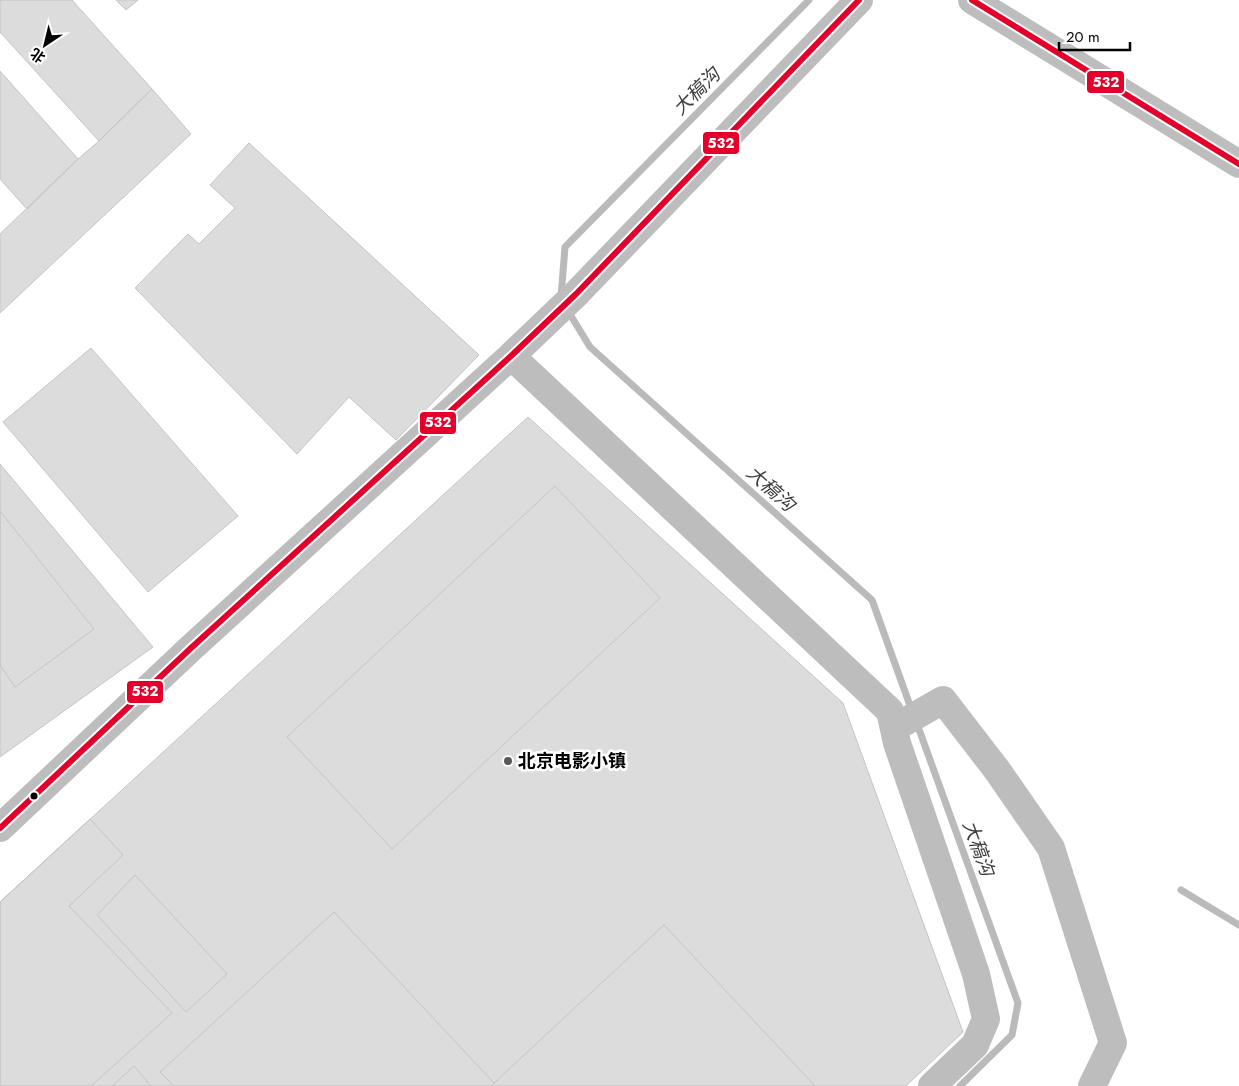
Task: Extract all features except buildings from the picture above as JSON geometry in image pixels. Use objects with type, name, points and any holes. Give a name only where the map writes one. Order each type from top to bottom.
[{"type":"street","points":[[0,828],[198,641],[538,331],[576,294],[859,0]]},
{"type":"street","points":[[972,0],[1239,164]]},
{"type":"street","points":[[511,356],[890,711],[897,726],[897,743],[976,974],[986,1019],[975,1045],[932,1086]]},
{"type":"street","points":[[897,726],[943,700],[997,770],[1051,848],[1113,1043],[1092,1086]]},
{"type":"waterway","name":"大稿沟","points":[[561,297],[565,247],[809,0]]},
{"type":"waterway","name":"大稿沟","points":[[568,311],[590,347],[872,600],[912,711]]},
{"type":"waterway","name":"大稿沟","points":[[916,721],[1018,1003],[1012,1035],[960,1086]]},
{"type":"waterway","points":[[1181,890],[1239,925]]},
{"type":"transit line","name":"532","points":[[0,828],[191,648],[511,356],[576,294],[859,0]]},
{"type":"transit line","name":"532","points":[[972,0],[1239,164]]},
{"type":"place","name":"北京电影小镇","points":[[508,761]]}]
